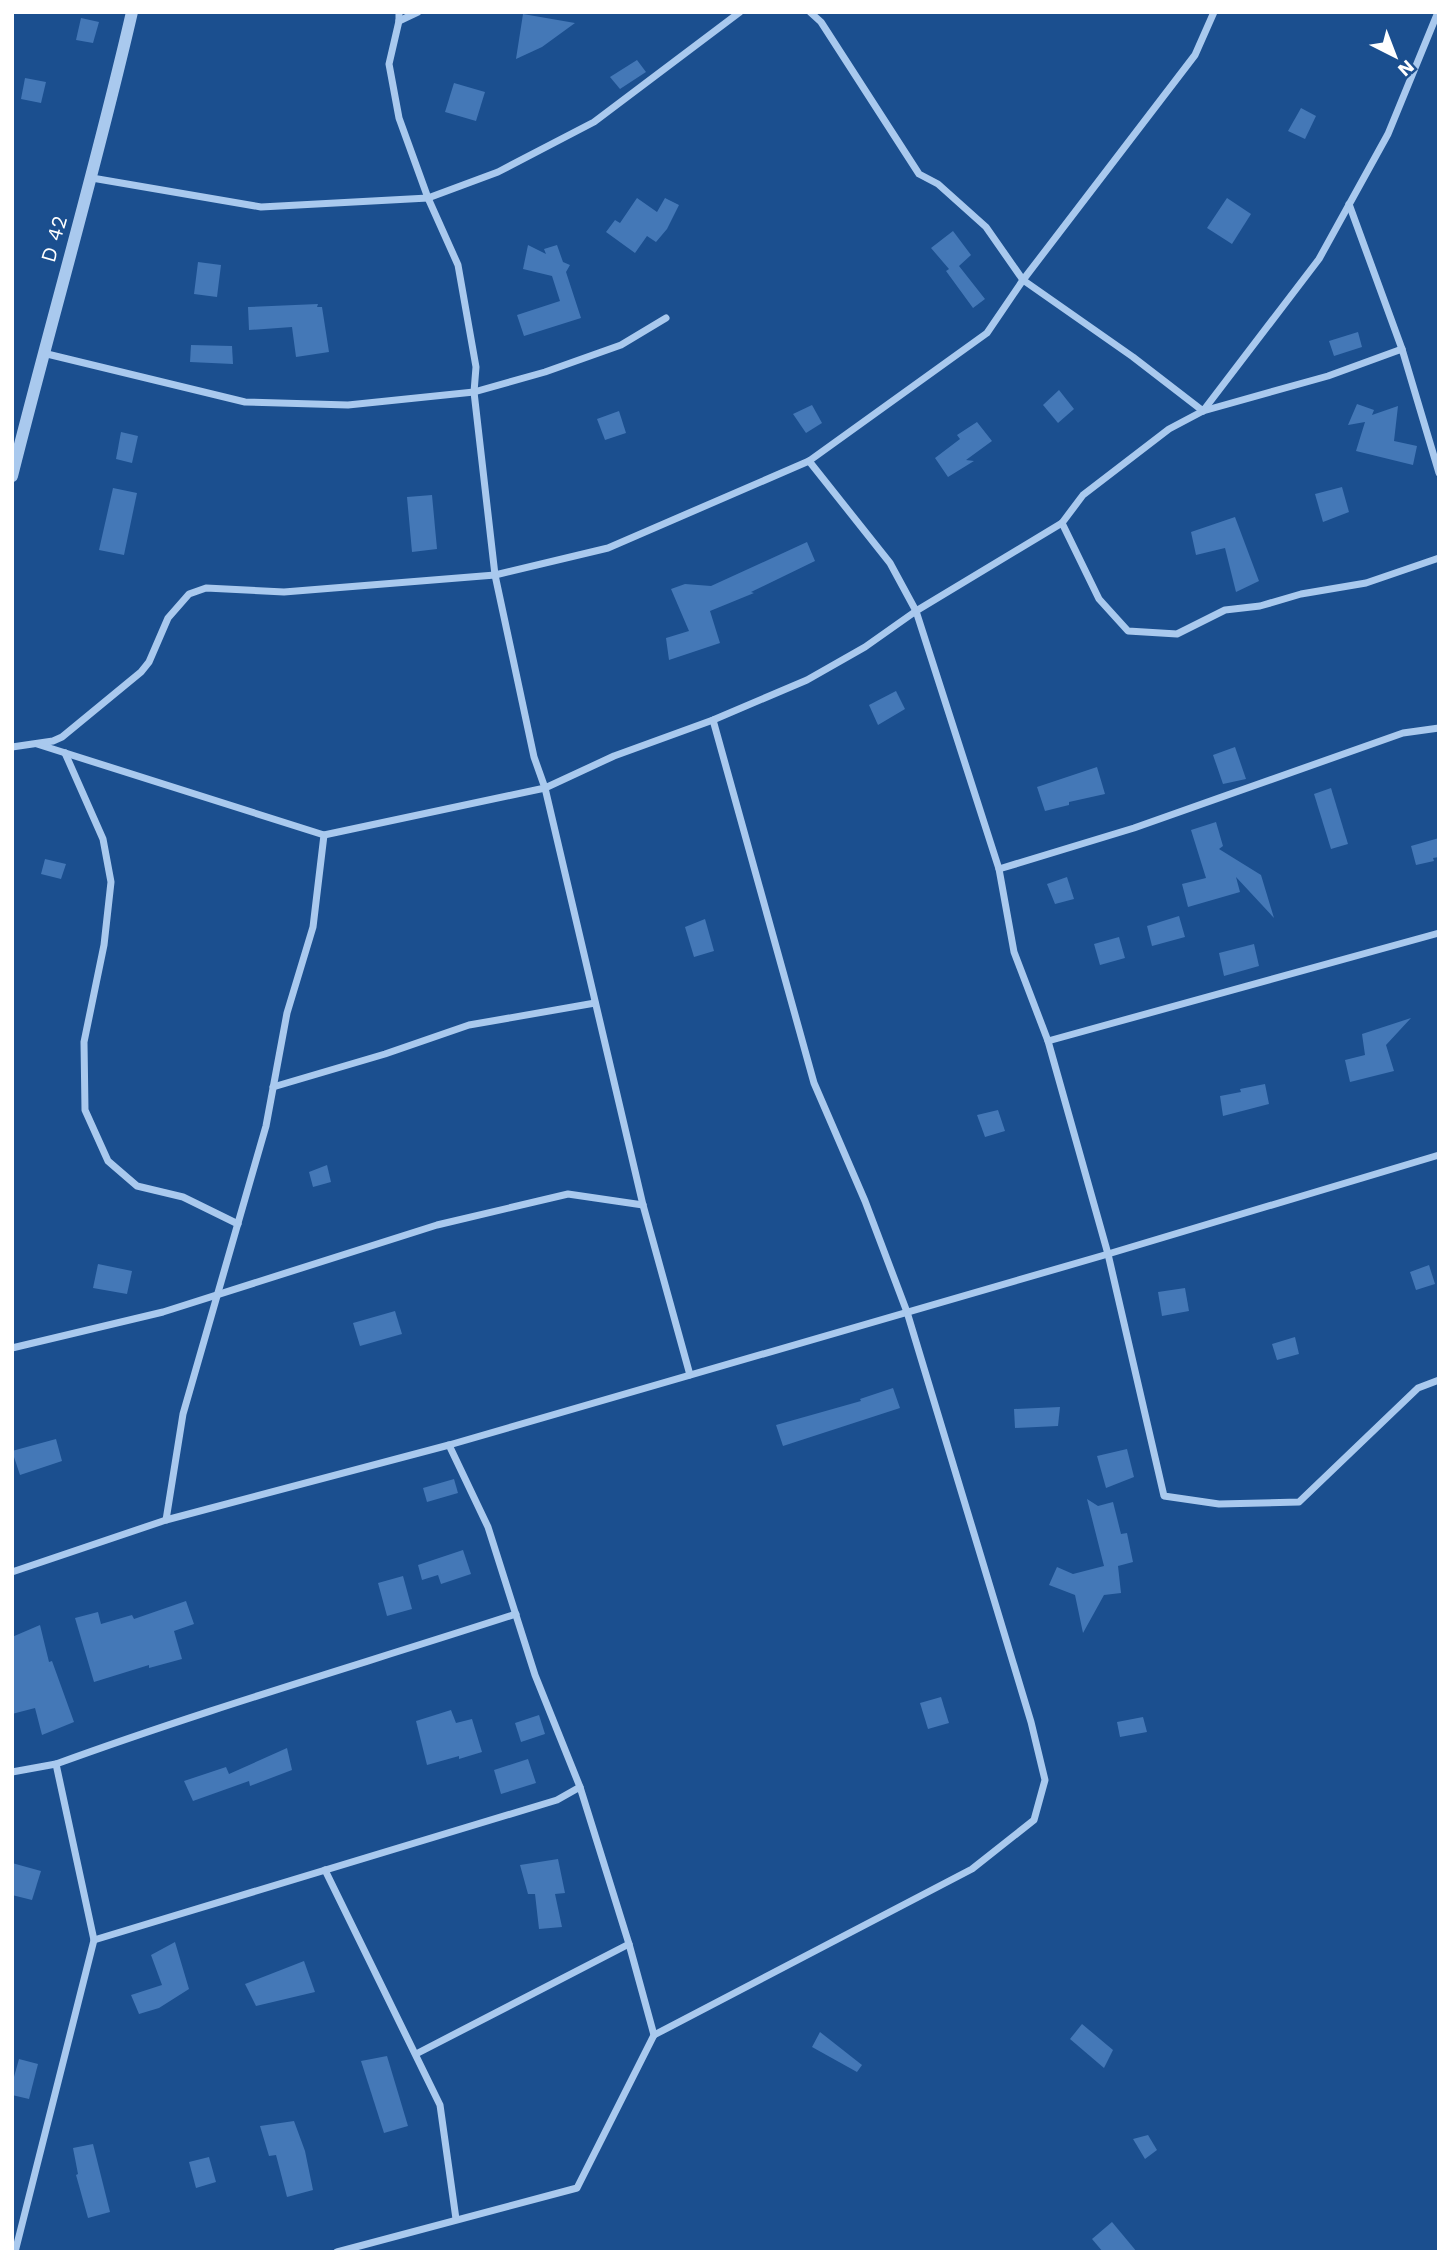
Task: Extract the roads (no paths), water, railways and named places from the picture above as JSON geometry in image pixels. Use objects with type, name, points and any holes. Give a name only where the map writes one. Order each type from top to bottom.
[{"type":"street","name":"D 42","points":[[12,476],[92,178],[132,12]]},
{"type":"street","points":[[399,12],[389,64],[399,118],[428,198],[458,265],[476,367],[474,392],[495,575],[534,757],[545,788],[643,1205],[690,1375]]},
{"type":"street","points":[[399,21],[418,12]]},
{"type":"street","points":[[92,178],[261,207],[428,198],[498,172],[594,122],[740,12]]},
{"type":"street","points":[[810,12],[821,22],[919,174],[938,184],[986,227],[1023,281],[1133,357],[1203,411]]},
{"type":"street","points":[[12,747],[53,741],[62,737],[141,672],[149,662],[168,618],[189,594],[206,588],[284,592],[495,575],[608,548],[809,461],[986,333],[1195,55],[1214,12]]},
{"type":"street","points":[[1203,411],[1319,260],[1388,134],[1438,12]]},
{"type":"street","points":[[1349,204],[1402,349],[1439,473]]},
{"type":"street","points":[[43,353],[246,402],[348,405],[474,392],[545,372],[621,345],[666,318]]},
{"type":"street","points":[[36,744],[324,835],[545,788],[614,756],[713,720],[807,680],[865,648],[916,611],[1062,523],[1083,495],[1169,429],[1203,411],[1328,376],[1402,349]]},
{"type":"street","points":[[809,461],[890,563],[916,611],[999,869],[1014,952],[1048,1041],[1108,1254],[1164,1496],[1219,1504],[1299,1502],[1418,1388],[1439,1380]]},
{"type":"street","points":[[1062,523],[1099,599],[1128,631],[1177,634],[1225,610],[1261,606],[1301,594],[1366,583],[1439,558]]},
{"type":"street","points":[[337,2252],[577,2188],[654,2035],[972,1869],[1034,1821],[1045,1780],[1031,1722],[907,1312],[865,1201],[814,1083],[713,720]]},
{"type":"street","points":[[999,869],[1134,828],[1403,733],[1439,729]]},
{"type":"street","points":[[65,753],[103,839],[111,882],[104,945],[83,1042],[85,1110],[108,1161],[137,1186],[183,1197],[238,1224]]},
{"type":"street","points":[[166,1520],[183,1415],[265,1126],[287,1013],[313,928],[324,835]]},
{"type":"street","points":[[1048,1041],[1439,933]]},
{"type":"street","points":[[273,1087],[469,1025],[595,1003]]},
{"type":"street","points":[[12,1572],[166,1520],[449,1445],[1439,1155]]},
{"type":"street","points":[[12,1349],[163,1312],[437,1225],[568,1194],[643,1205]]},
{"type":"street","points":[[449,1445],[488,1527],[535,1675],[580,1787],[654,2035]]},
{"type":"street","points":[[12,1772],[56,1764],[160,1726],[516,1614]]},
{"type":"street","points":[[15,2252],[94,1940],[56,1764]]},
{"type":"street","points":[[94,1940],[557,1800],[580,1787]]},
{"type":"street","points":[[325,1870],[440,2105],[456,2219]]},
{"type":"street","points":[[416,2054],[629,1944]]}]
